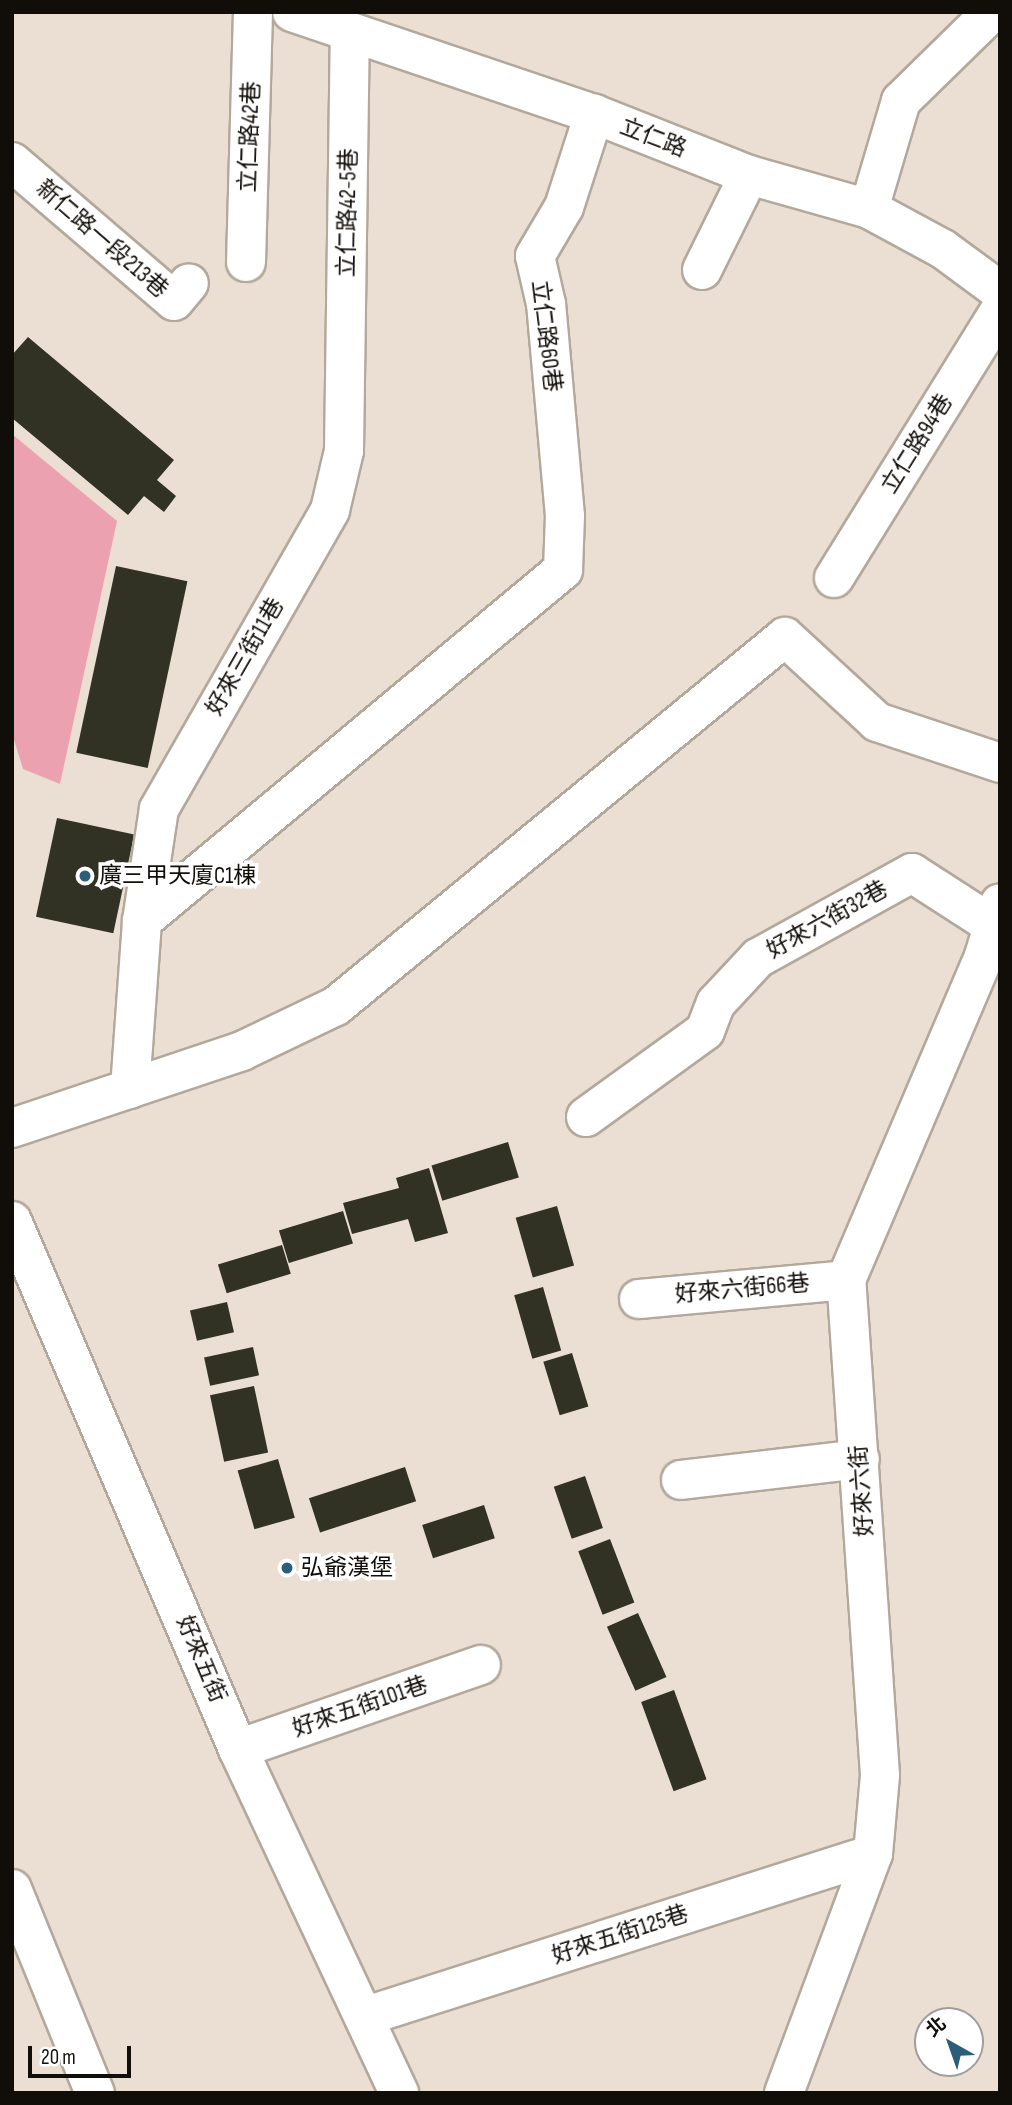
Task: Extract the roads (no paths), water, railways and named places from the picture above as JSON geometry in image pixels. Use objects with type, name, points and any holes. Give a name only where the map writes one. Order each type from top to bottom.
[{"type":"street","name":"立仁路42巷","points":[[246,262],[253,12]]},
{"type":"street","name":"立仁路","points":[[292,12],[594,114],[749,175],[869,209],[943,249],[1000,291]]},
{"type":"street","points":[[869,209],[901,101],[992,12]]},
{"type":"street","name":"立仁路42-5巷","points":[[346,393],[350,33]]},
{"type":"street","name":"立仁路60巷","points":[[142,921],[563,570],[565,516],[546,304],[535,256],[564,207],[594,114]]},
{"type":"street","name":"新仁路一段213巷","points":[[12,162],[174,301],[189,283]]},
{"type":"street","points":[[702,270],[749,175]]},
{"type":"street","name":"立仁路94巷","points":[[834,578],[1000,310]]},
{"type":"street","name":"好來三街11巷","points":[[130,1089],[142,921],[159,809],[330,510],[344,451],[346,393]]},
{"type":"street","points":[[12,1128],[242,1051],[336,1006],[785,637],[877,722],[1000,763]]},
{"type":"street","name":"好來六街32巷","points":[[586,1117],[705,1031],[716,1003],[758,958],[912,873],[995,913]]},
{"type":"street","name":"好來六街","points":[[784,2093],[873,1854],[880,1775],[846,1280],[984,956],[995,913]]},
{"type":"street","name":"好來五街","points":[[12,1221],[239,1749],[366,2016],[399,2093]]},
{"type":"street","name":"好來六街66巷","points":[[639,1299],[846,1280]]},
{"type":"street","points":[[681,1480],[860,1459]]},
{"type":"street","name":"好來五街101巷","points":[[239,1749],[481,1665]]},
{"type":"street","name":"好來五街125巷","points":[[366,2016],[873,1854]]},
{"type":"street","points":[[12,1889],[21,1932],[95,2093]]},
{"type":"place","name":"廣三甲天廈C1棟","points":[[85,876]]},
{"type":"place","name":"弘爺漢堡","points":[[287,1568]]}]
